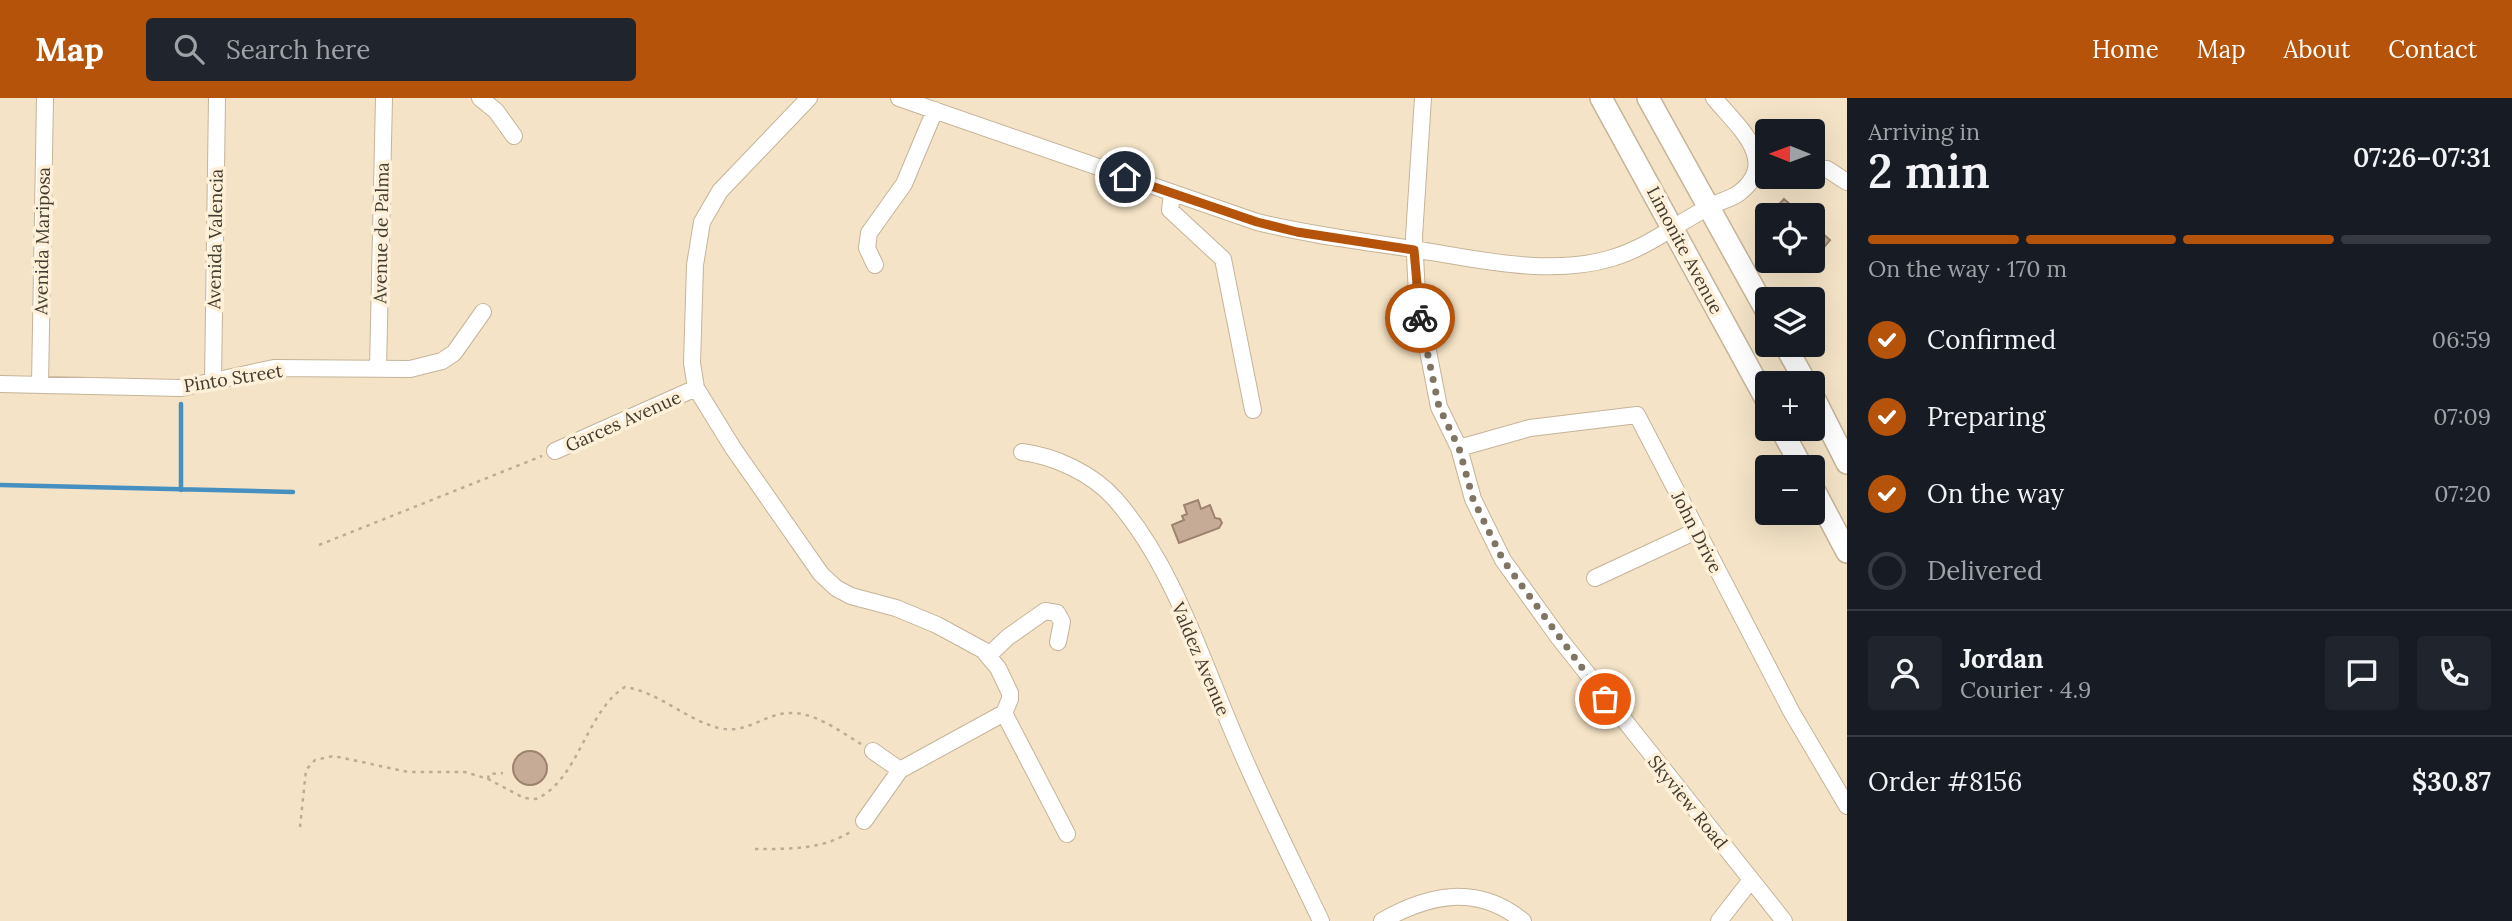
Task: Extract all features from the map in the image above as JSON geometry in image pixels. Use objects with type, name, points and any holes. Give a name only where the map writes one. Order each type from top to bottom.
[{"type":"main road","name":"Limonite Avenue","points":[[1601,98],[1755,379]]},
{"type":"main road","points":[[1648,98],[1755,290]]},
{"type":"main road","points":[[1825,420],[1847,463]]},
{"type":"main road","points":[[1825,511],[1847,552]]},
{"type":"street","name":"Avenida Mariposa","points":[[40,385],[45,98]]},
{"type":"street","name":"Avenida Valencia","points":[[213,381],[217,98]]},
{"type":"street","name":"Avenue de Palma","points":[[378,368],[384,98]]},
{"type":"street","points":[[480,98],[496,111],[514,136]]},
{"type":"street","name":"Garces Avenue","points":[[555,451],[696,388],[692,363],[695,265],[702,222],[720,191],[809,98]]},
{"type":"street","points":[[899,98],[1231,215],[1297,232],[1414,250],[1566,267],[1614,257],[1675,229],[1710,206],[1737,195],[1755,177]]},
{"type":"street","name":"Skyview Road","points":[[1423,98],[1414,250],[1417,295],[1428,366],[1439,407],[1459,448],[1473,499],[1503,560],[1637,740],[1784,921]]},
{"type":"street","points":[[1714,98],[1755,149]]},
{"type":"street","points":[[875,265],[867,247],[869,233],[904,184],[934,110]]},
{"type":"street","points":[[1825,169],[1847,182]]},
{"type":"street","points":[[1172,193],[1170,210],[1223,259],[1253,410]]},
{"type":"street","name":"Pinto Street","points":[[0,384],[181,388],[274,368],[410,369],[442,361],[465,342],[483,312]]},
{"type":"street","points":[[696,388],[733,448],[821,574],[836,589],[851,596],[896,608],[969,641],[998,668],[1010,693],[1004,713],[1067,834]]},
{"type":"street","name":"John Drive","points":[[1459,448],[1530,428],[1637,415],[1791,711],[1847,806]]},
{"type":"street","name":"Valdez Avenue","points":[[1022,452],[1039,454],[1090,479],[1114,497],[1137,528],[1174,595],[1243,757],[1321,921]]},
{"type":"street","points":[[1595,578],[1696,531]]},
{"type":"street","points":[[988,656],[1008,637],[1045,611],[1054,611],[1062,622],[1058,642]]},
{"type":"street","points":[[864,821],[900,770],[1004,713]]},
{"type":"street","points":[[873,751],[900,770]]},
{"type":"street","points":[[1719,921],[1751,880]]},
{"type":"street","points":[[1382,921],[1412,904],[1442,896],[1476,898],[1510,910],[1523,921]]},
{"type":"path","name":"Garces Avenue","points":[[319,545],[555,451]]},
{"type":"path","points":[[300,827],[306,770],[310,764],[324,757],[419,773],[465,772],[488,779],[524,798],[536,799],[558,784],[612,699],[625,687],[640,691],[719,728],[740,730],[791,713],[809,716],[873,751]]},
{"type":"path","points":[[488,779],[489,774],[502,774]]},
{"type":"path","points":[[755,849],[793,849],[838,840],[864,821]]},
{"type":"building","points":[[1198,500],[1201,509],[1210,505],[1215,518],[1222,523],[1219,528],[1179,543],[1172,525],[1184,520],[1182,516],[1187,514],[1184,505]]},
{"type":"building","points":[[530,751],[542,756],[547,768],[542,780],[530,785],[518,780],[513,768],[518,756]]},
{"type":"waterway","points":[[181,404],[181,490]]},
{"type":"waterway","points":[[0,485],[293,492]]},
{"type":"way so far","points":[[1420,318],[1428,366],[1439,407],[1459,448],[1473,499],[1503,560],[1605,699]]},
{"type":"route","points":[[1125,177],[1257,222],[1297,232],[1414,250],[1420,318]]}]
